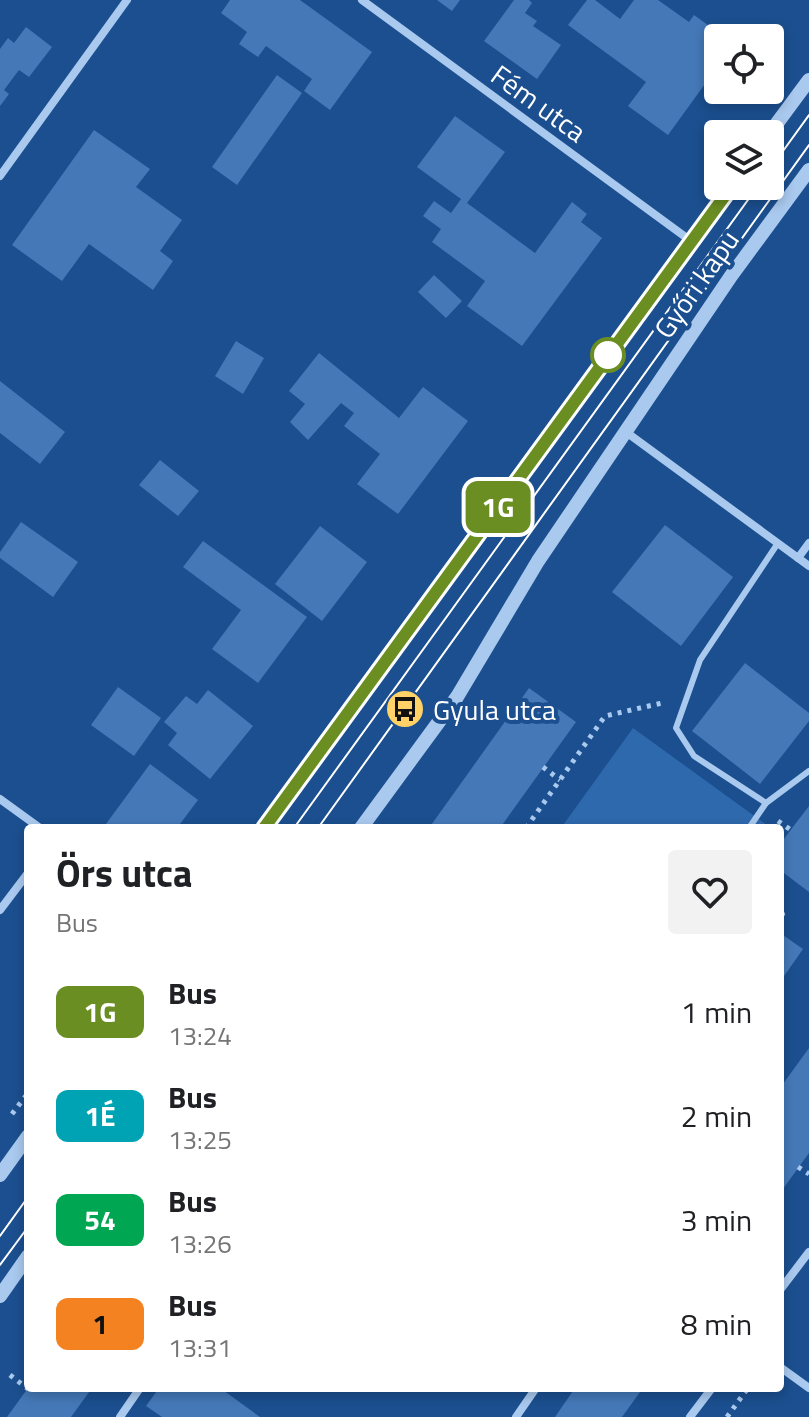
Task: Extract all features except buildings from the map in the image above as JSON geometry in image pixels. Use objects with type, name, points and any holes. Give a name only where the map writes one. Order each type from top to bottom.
[{"type":"street","points":[[0,176],[127,0]]},
{"type":"street","name":"Fém utca","points":[[362,0],[691,241]]},
{"type":"street","points":[[779,120],[809,80]]},
{"type":"street","name":"Győri kapu","points":[[364,824],[457,697],[538,561],[731,276],[809,170]]},
{"type":"street","name":"Győri kapu","points":[[267,824],[722,200]]},
{"type":"street","points":[[626,432],[809,566]]},
{"type":"street","points":[[798,558],[809,543]]},
{"type":"street","points":[[0,799],[34,824]]},
{"type":"street","points":[[0,910],[24,878]]},
{"type":"street","points":[[0,1175],[24,1142]]},
{"type":"street","points":[[784,1285],[809,1252]]},
{"type":"street","points":[[0,1296],[24,1262]]},
{"type":"street","points":[[784,1370],[809,1388]]},
{"type":"street","points":[[120,1417],[137,1392]]},
{"type":"street","points":[[516,1417],[533,1392]]},
{"type":"street","points":[[690,1417],[709,1392]]},
{"type":"lane","points":[[766,803],[694,756],[676,728],[700,660],[778,543]]},
{"type":"lane","points":[[752,824],[766,803],[809,771]]},
{"type":"path","points":[[529,824],[605,716],[686,698]]},
{"type":"path","points":[[543,767],[560,780]]},
{"type":"path","points":[[798,1167],[809,1174]]},
{"type":"path","points":[[10,1375],[24,1386]]},
{"type":"path","points":[[727,1417],[745,1392]]},
{"type":"shaded area","points":[[633,728],[765,824],[564,824]]},
{"type":"tram line","points":[[784,150],[809,115]]},
{"type":"tram line","points":[[321,824],[809,145]]},
{"type":"tram line","points":[[297,824],[748,200]]},
{"type":"tram line","points":[[0,1236],[24,1203]]},
{"type":"tram line","points":[[0,1265],[24,1232]]},
{"type":"bus line","name":"1G","points":[[267,824],[722,200]]},
{"type":"place","name":"Gyula utca","points":[[405,709]]}]
